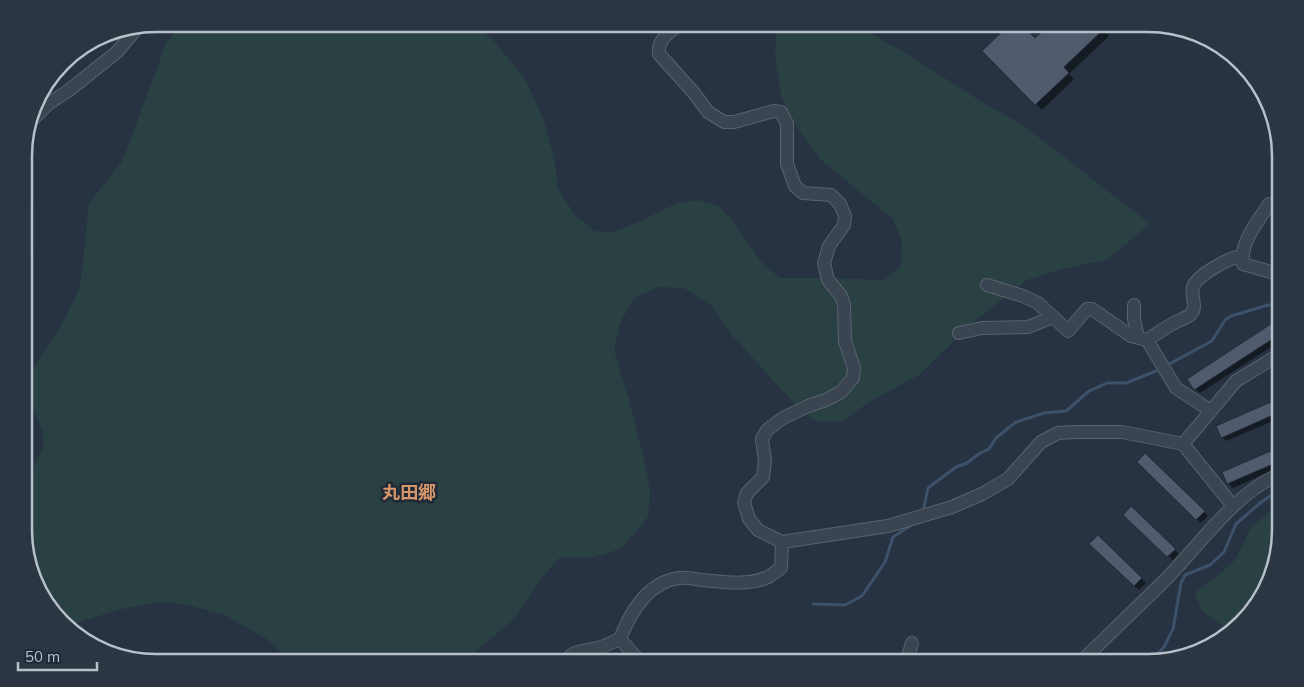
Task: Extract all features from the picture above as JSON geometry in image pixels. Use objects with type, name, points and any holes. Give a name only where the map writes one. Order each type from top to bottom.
[{"type":"street","points":[[668,32],[658,48],[659,54],[694,93],[708,112],[724,122],[734,122],[774,111],[781,112],[787,124],[787,164],[795,186],[803,193],[831,195],[840,204],[845,216],[844,225],[829,246],[824,263],[828,280],[841,296],[844,304],[845,341],[854,368],[853,378],[841,392],[783,418],[767,430],[762,439],[765,461],[763,477],[747,493],[744,502],[749,519],[758,530],[782,542],[888,526],[959,504],[982,494],[1008,479],[1041,442],[1058,434],[1074,432],[1122,432],[1183,444],[1233,506]]},
{"type":"street","points":[[41,111],[117,52],[132,35]]},
{"type":"street","points":[[1272,206],[1269,204],[1244,245],[1242,256],[1242,264],[1272,272]]},
{"type":"street","points":[[987,285],[1023,296],[1038,303],[1068,331],[1087,309],[1092,309],[1131,336],[1142,339],[1191,314],[1194,310],[1193,288],[1198,281],[1206,273],[1235,257],[1242,256]]},
{"type":"street","points":[[1134,305],[1134,319],[1142,339],[1176,388],[1211,411]]},
{"type":"street","points":[[959,333],[982,328],[1028,327],[1053,317]]},
{"type":"street","points":[[1183,444],[1236,381],[1272,359]]},
{"type":"street","points":[[1089,654],[1168,576],[1233,506],[1272,477]]},
{"type":"street","points":[[572,654],[598,648],[620,639],[627,622],[644,597],[661,583],[680,578],[748,582],[767,577],[781,568],[782,542]]},
{"type":"street","points":[[620,639],[633,654]]},
{"type":"street","points":[[909,654],[912,643]]},
{"type":"green space","points":[[777,32],[867,32],[899,49],[985,104],[1024,126],[1150,224],[1107,260],[1066,268],[1027,280],[975,321],[919,375],[871,401],[841,422],[816,421],[800,410],[731,334],[712,306],[684,288],[658,287],[634,298],[620,323],[614,350],[647,472],[650,495],[648,517],[621,549],[594,557],[559,558],[541,579],[515,618],[473,654],[285,654],[265,638],[225,615],[188,605],[161,602],[117,610],[75,623],[58,606],[49,592],[42,578],[34,546],[32,530],[32,470],[43,448],[43,438],[42,430],[32,407],[32,370],[62,324],[79,290],[89,203],[123,160],[166,43],[174,33],[484,33],[494,41],[524,77],[543,117],[555,162],[558,188],[574,214],[595,231],[612,232],[678,203],[698,200],[719,206],[731,219],[761,262],[780,278],[884,280],[901,266],[902,241],[893,219],[820,159],[793,122],[781,95],[775,57]]},
{"type":"green space","points":[[1272,509],[1272,530],[1265,570],[1251,599],[1241,612],[1225,627],[1202,611],[1195,593],[1235,560],[1251,527]]},
{"type":"building","points":[[1002,32],[1029,32],[1035,38],[1041,32],[1101,32],[1064,67],[1069,73],[1035,105],[982,51]]},
{"type":"building","points":[[1272,323],[1272,339],[1194,390],[1187,379]]},
{"type":"building","points":[[1272,402],[1272,416],[1221,438],[1216,426]]},
{"type":"building","points":[[1272,450],[1272,464],[1227,484],[1222,472]]},
{"type":"building","points":[[1145,453],[1205,511],[1196,520],[1137,462]]},
{"type":"building","points":[[1131,506],[1176,549],[1167,557],[1123,515]]},
{"type":"building","points":[[1098,535],[1142,578],[1134,586],[1089,544]]},
{"type":"waterway","points":[[1171,363],[1212,341],[1225,320],[1231,316],[1272,305]]},
{"type":"waterway","points":[[924,507],[928,488],[956,467],[967,463],[989,449],[996,438],[1016,422],[1044,413],[1066,411],[1089,391],[1107,383],[1126,383],[1156,371]]},
{"type":"waterway","points":[[1158,654],[1164,647],[1173,629],[1181,583],[1185,575],[1210,565],[1224,552],[1236,524],[1272,495]]},
{"type":"waterway","points":[[813,604],[845,605],[862,596],[885,562],[893,537],[913,524]]},
{"type":"district","name":"丸田郷","points":[[409,493]]}]
